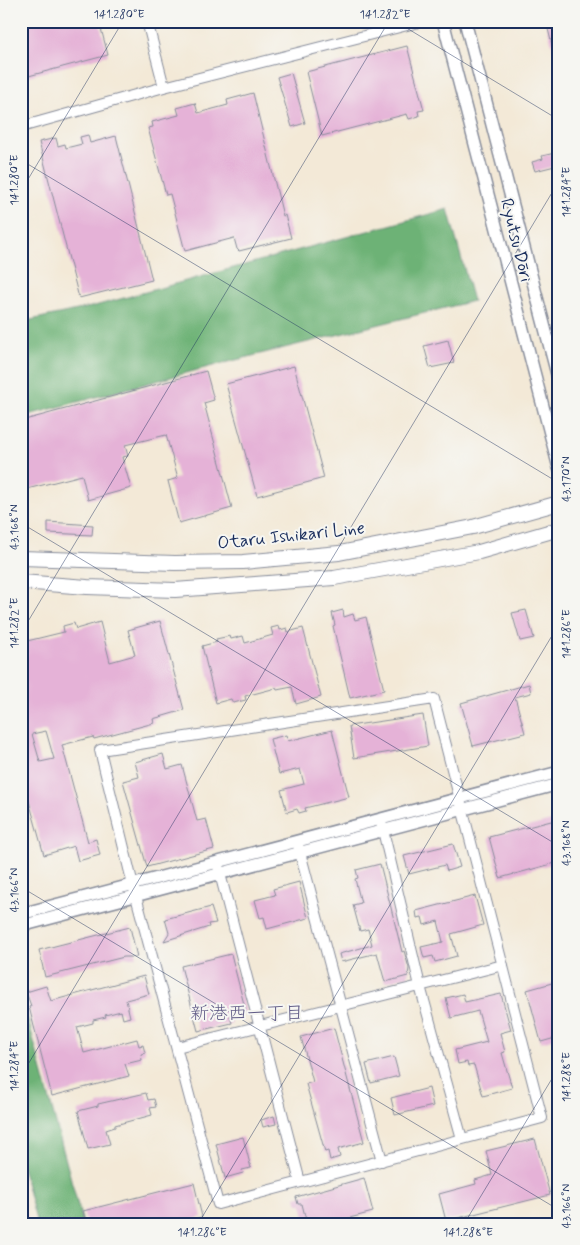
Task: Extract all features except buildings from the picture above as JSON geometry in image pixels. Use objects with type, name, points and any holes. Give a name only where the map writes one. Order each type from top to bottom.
[{"type":"main road","name":"Otaru Ishikari Line","points":[[21,558],[175,563],[243,562],[339,552],[473,528],[559,503]]},
{"type":"main road","points":[[21,582],[87,587],[175,590],[334,578],[479,552],[559,529]]},
{"type":"street","points":[[147,21],[164,87]]},
{"type":"street","points":[[21,127],[164,87],[424,21]]},
{"type":"street","name":"Ryutsu Dōri","points":[[443,21],[559,468]]},
{"type":"street","name":"Ryutsu Dōri","points":[[465,21],[559,382]]},
{"type":"street","points":[[434,699],[542,1118],[218,1204],[135,890],[100,750],[434,699]]},
{"type":"street","points":[[21,914],[135,890],[382,825],[461,804],[559,772]]},
{"type":"street","points":[[461,804],[559,784]]},
{"type":"street","points":[[382,825],[420,986],[462,1139]]},
{"type":"street","points":[[298,847],[382,1161]]},
{"type":"street","points":[[219,868],[300,1182]]},
{"type":"street","points":[[21,926],[135,890]]},
{"type":"street","points":[[177,1047],[503,965]]},
{"type":"green space","points":[[448,209],[473,301],[224,363],[21,417],[21,322],[91,307]]},
{"type":"green space","points":[[21,993],[83,1224],[37,1224],[21,1163]]},
{"type":"district","name":"新港西一丁目","points":[[247,1012]]}]
